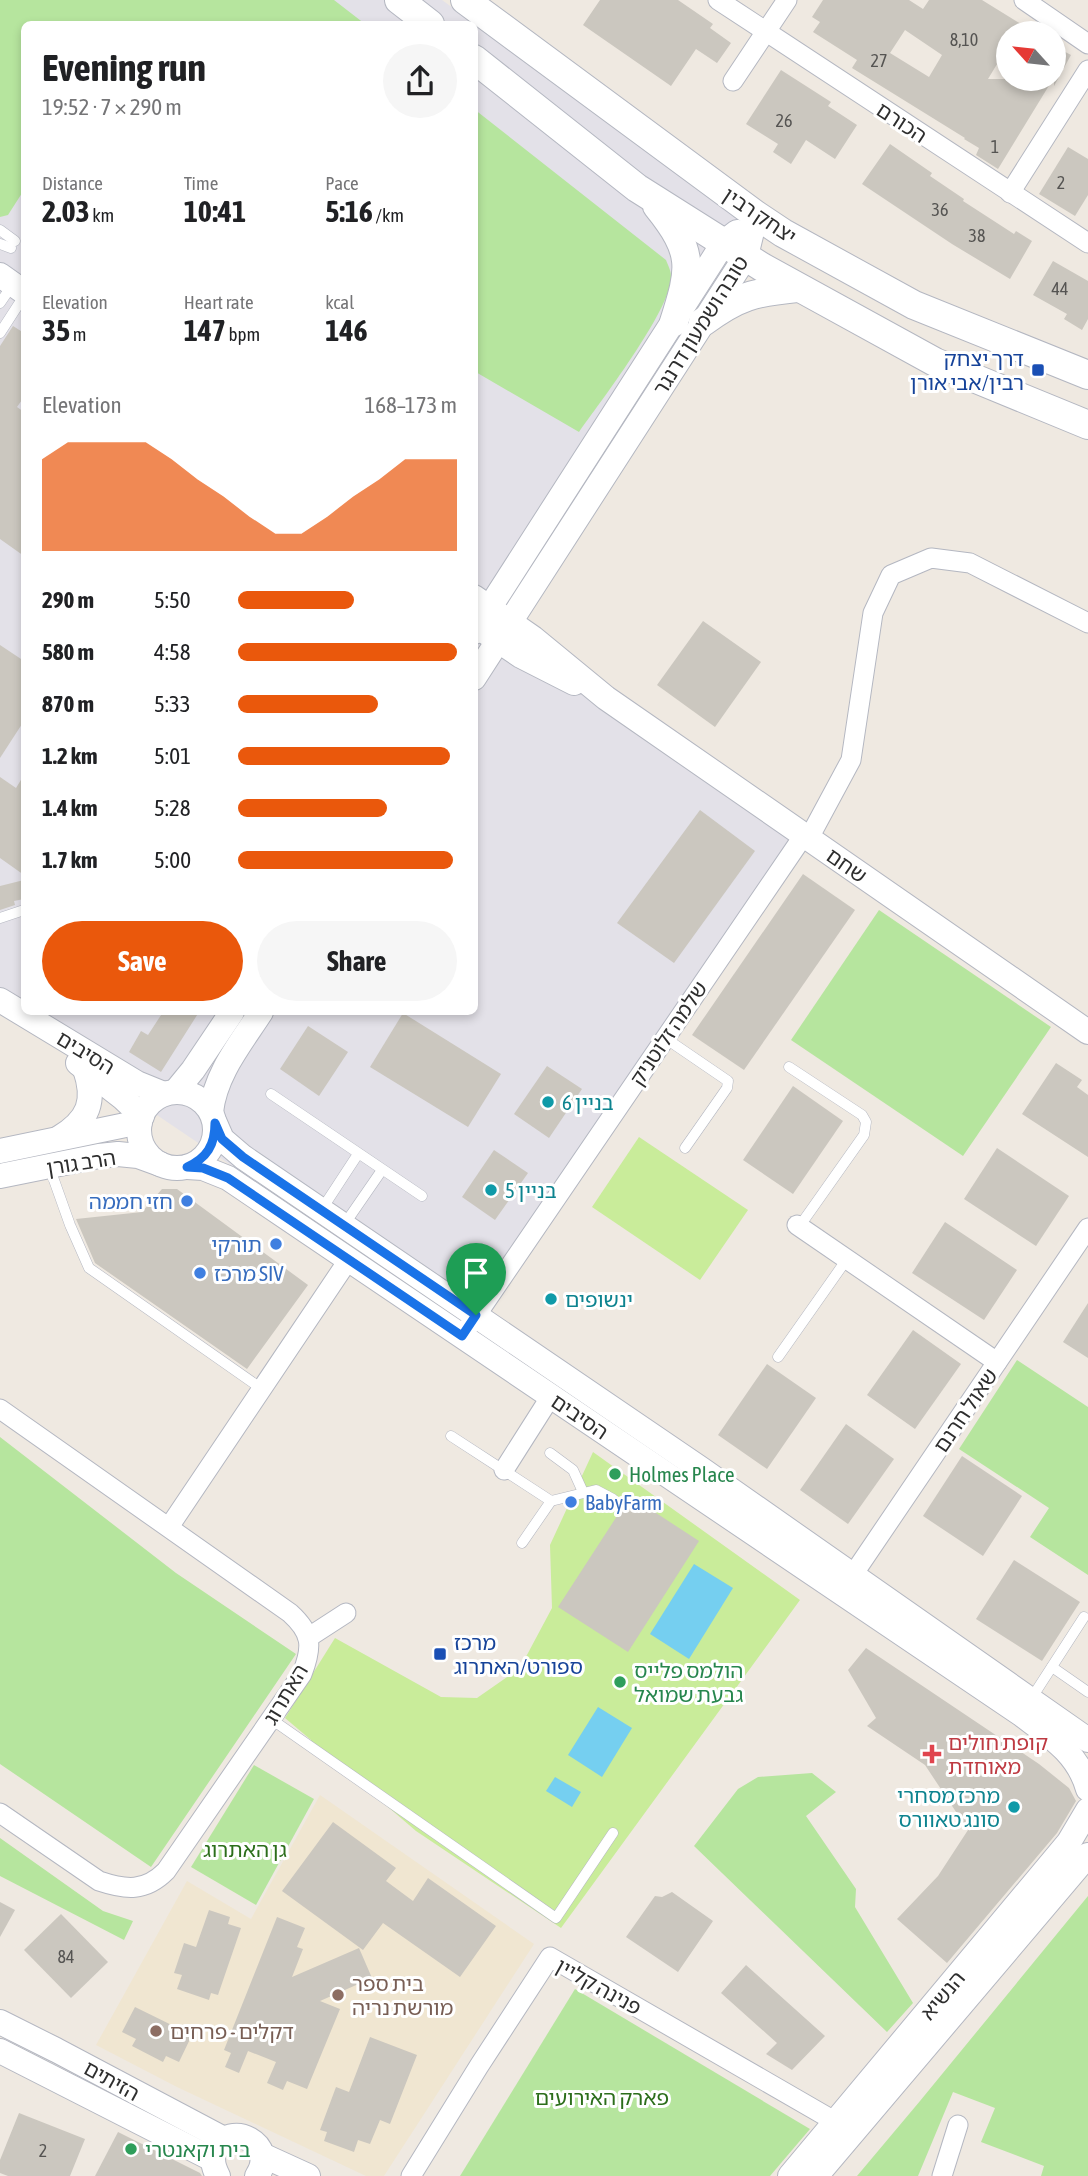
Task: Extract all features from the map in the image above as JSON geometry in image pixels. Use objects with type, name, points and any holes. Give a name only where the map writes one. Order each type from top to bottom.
[{"type":"main road","points":[[399,0],[426,21]]},
{"type":"main road","name":"יצחק רבין","points":[[465,0],[783,233],[914,305],[1088,375]]},
{"type":"main road","name":"יצחק רבין","points":[[478,62],[637,188],[797,288],[935,362],[1088,425]]},
{"type":"main road","points":[[637,188],[671,224],[686,257],[688,269],[674,322]]},
{"type":"main road","points":[[703,322],[747,295],[797,288]]},
{"type":"street","name":"הכורם","points":[[718,0],[1088,243]]},
{"type":"street","points":[[733,81],[787,0]]},
{"type":"street","points":[[1024,0],[1088,44]]},
{"type":"street","points":[[1010,193],[1088,70]]},
{"type":"street","name":"טובה ושמעון דרנגר","points":[[478,672],[703,322],[735,249],[756,215]]},
{"type":"street","name":"טובה ושמעון דרנגר","points":[[478,617],[518,564],[674,322],[735,249]]},
{"type":"street","name":"שלמה זלוטניק","points":[[462,1336],[806,836],[851,760],[873,613],[891,575],[931,558],[970,563],[1088,623]]},
{"type":"street","points":[[478,581],[491,579],[518,564]]},
{"type":"street","name":"שחם","points":[[478,617],[504,631],[536,664],[606,698],[1088,1032]]},
{"type":"street","name":"הסיבים","points":[[24,1015],[123,1098],[141,1119]]},
{"type":"street","name":"הסיבים","points":[[26,1015],[137,1083],[169,1093]]},
{"type":"street","points":[[230,1015],[193,1070],[169,1093],[155,1100],[141,1119],[140,1135],[143,1147],[161,1164],[187,1167],[206,1155],[215,1135],[212,1097],[219,1079],[259,1015]]},
{"type":"street","points":[[56,1139],[71,1130],[85,1116],[91,1094],[85,1069]]},
{"type":"street","points":[[169,1093],[186,1093],[196,1097],[213,1118]]},
{"type":"street","name":"הסיבים","points":[[213,1118],[222,1139],[230,1147],[476,1315],[847,1583],[1063,1746],[1084,1774],[1088,1789]]},
{"type":"street","name":"הרב גורן","points":[[0,1151],[141,1119]]},
{"type":"street","name":"הרב גורן","points":[[0,1176],[118,1154],[138,1156],[161,1164]]},
{"type":"street","name":"הסיבים","points":[[187,1167],[203,1168],[228,1178],[551,1396],[1030,1700],[1088,1740]]},
{"type":"street","points":[[798,1226],[997,1362]]},
{"type":"street","name":"שאול חרנם","points":[[847,1583],[1088,1228]]},
{"type":"street","points":[[169,1527],[349,1259]]},
{"type":"street","points":[[504,1470],[551,1396]]},
{"type":"street","name":"האתרוג","points":[[0,1409],[290,1613],[302,1624],[309,1637],[302,1674],[166,1871],[148,1885],[135,1888],[99,1881],[0,1812]]},
{"type":"street","points":[[309,1637],[346,1613]]},
{"type":"street","name":"הנשיא","points":[[790,2176],[1069,1842],[1088,1810]]},
{"type":"street","name":"הנשיא","points":[[817,2176],[1088,1855]]},
{"type":"street","name":"פנינה קליין","points":[[411,2176],[550,1957],[836,2122]]},
{"type":"street","name":"הזיתים","points":[[0,2022],[64,2054],[218,2158]]},
{"type":"street","name":"הזיתים","points":[[2,2057],[218,2158]]},
{"type":"street","points":[[942,2176],[958,2125]]},
{"type":"street","points":[[218,2158],[240,2136],[247,2137],[254,2142],[260,2166],[308,2176]]},
{"type":"lane","points":[[0,230],[9,244]]},
{"type":"lane","points":[[0,333],[12,290]]},
{"type":"lane","points":[[0,918],[21,911]]},
{"type":"lane","points":[[665,1038],[728,1081],[727,1088],[685,1148]]},
{"type":"lane","points":[[789,1067],[862,1115],[866,1122],[864,1135],[798,1226]]},
{"type":"lane","points":[[271,1094],[422,1196]]},
{"type":"lane","points":[[321,1210],[358,1154]]},
{"type":"lane","points":[[49,1166],[89,1268],[262,1390]]},
{"type":"lane","points":[[344,1226],[382,1170]]},
{"type":"lane","points":[[778,1357],[846,1259]]},
{"type":"lane","points":[[451,1436],[551,1501]]},
{"type":"lane","points":[[550,1453],[573,1470],[583,1492]]},
{"type":"lane","points":[[522,1543],[551,1501],[596,1490],[612,1499]]},
{"type":"lane","points":[[1030,1700],[1084,1617]]},
{"type":"lane","points":[[1052,1667],[1088,1692]]},
{"type":"lane","points":[[271,1719],[556,1918],[613,1833]]},
{"type":"shaded area","points":[[0,0],[442,0],[471,21],[21,21],[21,1015],[478,1015],[478,26],[762,233],[507,627],[804,835],[469,1326],[0,1009]]},
{"type":"shaded area","name":"בית ספר מורשת נריה","points":[[320,1795],[534,1944],[384,2176],[366,2176],[177,2087],[96,2045],[187,1881],[251,1919]]},
{"type":"green space","points":[[0,0],[334,0],[361,21],[21,21],[21,195],[8,215],[0,217]]},
{"type":"green space","points":[[478,112],[666,260],[670,270],[669,290],[661,309],[618,378],[579,432],[478,373]]},
{"type":"green space","points":[[879,910],[1051,1027],[963,1156],[791,1040]]},
{"type":"green space","points":[[639,1137],[748,1210],[700,1280],[592,1207]]},
{"type":"green space","points":[[1017,1360],[1088,1407],[1088,1575],[1030,1537],[1049,1508],[959,1449]]},
{"type":"green space","points":[[0,1437],[176,1573],[296,1654],[151,1867],[0,1764]]},
{"type":"green space","name":"הולמס פלייס גבעת שמואל","points":[[593,1452],[800,1600],[561,1928],[416,1831],[285,1718],[335,1638],[441,1697],[477,1698],[520,1668],[552,1608],[550,1545]]},
{"type":"green space","name":"גן האתרוג","points":[[254,1765],[314,1799],[256,1905],[191,1867]]},
{"type":"green space","points":[[812,1773],[836,1792],[806,1816],[856,1889],[855,1907],[913,2003],[887,2032],[694,1846],[738,1789],[758,1777]]},
{"type":"green space","points":[[0,1838],[103,1911],[133,1921],[124,1940],[0,1876]]},
{"type":"green space","points":[[1088,1896],[1088,2176],[1041,2176],[1044,2166],[981,2142],[995,2108],[953,2092],[918,2176],[857,2176],[920,2101]]},
{"type":"green space","name":"פארק האירועים","points":[[575,1989],[810,2129],[770,2176],[460,2176]]},
{"type":"water","points":[[694,1564],[733,1588],[689,1659],[650,1634]]},
{"type":"water","points":[[598,1707],[632,1728],[602,1777],[568,1755]]},
{"type":"water","points":[[555,1777],[581,1792],[572,1807],[546,1791]]},
{"type":"building","points":[[600,0],[678,0],[713,24],[710,28],[731,43],[717,63],[696,49],[671,86],[583,25]]},
{"type":"building","points":[[823,0],[909,0],[923,9],[929,0],[982,0],[1016,21],[996,21],[996,66],[988,79],[996,79],[996,91],[1046,91],[998,169],[976,155],[979,148],[965,138],[852,68],[857,60],[813,32],[820,22],[812,17]],"holes":[[[905,30],[942,55],[929,77],[890,53]]]},
{"type":"building","points":[[781,70],[831,102],[828,106],[857,125],[835,159],[806,140],[791,164],[773,152],[778,144],[746,124]]},
{"type":"building","points":[[890,144],[932,173],[930,176],[964,199],[963,201],[1014,234],[1016,231],[1032,241],[1010,279],[862,184]]},
{"type":"building","points":[[1068,147],[1088,159],[1088,195],[1075,216],[1039,194]]},
{"type":"building","points":[[1053,261],[1088,281],[1088,319],[1082,330],[1064,319],[1067,314],[1033,295]]},
{"type":"building","points":[[13,326],[21,331],[21,401],[17,407],[21,410],[21,554],[0,539],[0,346]]},
{"type":"building","points":[[703,621],[761,662],[715,727],[657,685]]},
{"type":"building","points":[[0,645],[21,659],[21,726],[0,758]]},
{"type":"building","points":[[0,777],[16,788],[21,780],[21,873],[0,858]]},
{"type":"building","points":[[700,810],[755,851],[674,963],[617,923]]},
{"type":"building","points":[[803,874],[855,910],[744,1070],[692,1035]]},
{"type":"building","points":[[21,881],[21,900],[14,901],[15,905],[0,910],[0,886]]},
{"type":"building","points":[[161,1015],[197,1015],[161,1072],[129,1052],[141,1031],[148,1035]]},
{"type":"building","points":[[402,1015],[406,1015],[501,1074],[468,1127],[370,1067]]},
{"type":"building","points":[[308,1026],[348,1052],[319,1096],[280,1069]]},
{"type":"building","points":[[1056,1063],[1082,1080],[1077,1087],[1088,1095],[1088,1157],[1022,1114]]},
{"type":"building","name":"בניין 6","points":[[547,1066],[582,1089],[549,1138],[514,1114]]},
{"type":"building","points":[[793,1086],[843,1121],[793,1194],[743,1160]]},
{"type":"building","points":[[997,1148],[1069,1196],[1036,1246],[964,1199]]},
{"type":"building","name":"בניין 5","points":[[494,1150],[528,1173],[495,1220],[462,1197]]},
{"type":"building","name":"מרכז SIV","points":[[162,1189],[177,1189],[308,1285],[247,1369],[95,1263],[76,1219],[142,1212]]},
{"type":"building","points":[[945,1222],[1017,1270],[984,1320],[912,1273]]},
{"type":"building","points":[[1088,1303],[1088,1358],[1063,1342]]},
{"type":"building","points":[[913,1330],[961,1364],[915,1429],[867,1395]]},
{"type":"building","points":[[767,1364],[816,1398],[767,1469],[718,1435]]},
{"type":"building","points":[[846,1424],[894,1459],[848,1524],[800,1490]]},
{"type":"building","points":[[962,1456],[1022,1496],[983,1556],[923,1516]]},
{"type":"building","points":[[630,1496],[699,1541],[628,1652],[558,1607]]},
{"type":"building","points":[[1014,1560],[1080,1602],[1042,1661],[976,1619]]},
{"type":"building","name":"מרכז מסחרי סונג טאוורס","points":[[866,1648],[1039,1764],[1069,1788],[1076,1801],[1057,1833],[947,1963],[897,1919],[938,1876],[968,1830],[925,1765],[867,1726],[876,1718],[848,1670]]},
{"type":"building","points":[[333,1822],[396,1868],[386,1881],[413,1901],[428,1878],[496,1926],[460,1977],[383,1923],[363,1950],[282,1891]]},
{"type":"building","points":[[672,1892],[713,1921],[678,1972],[626,1937],[655,1896],[662,1897]]},
{"type":"building","points":[[0,1902],[15,1910],[0,1937]]},
{"type":"building","points":[[209,1910],[230,1917],[228,1924],[241,1928],[218,1995],[211,1993],[209,2000],[177,1989],[182,1975],[174,1973],[184,1943],[196,1947]]},
{"type":"building","points":[[61,1914],[108,1962],[71,1998],[24,1950]]},
{"type":"building","points":[[277,1917],[305,1928],[297,1947],[303,1949],[292,1977],[359,1948],[372,1978],[320,2001],[340,2009],[307,2089],[287,2081],[283,2090],[267,2083],[276,2062],[248,2051],[239,2073],[225,2067],[231,2053],[224,2050]]},
{"type":"building","points":[[746,1965],[825,2036],[792,2070],[766,2054],[777,2043],[721,1993]]},
{"type":"building","points":[[135,2007],[192,2035],[179,2062],[166,2056],[163,2062],[132,2046],[136,2039],[122,2032]]},
{"type":"building","points":[[370,2037],[417,2055],[390,2124],[380,2120],[370,2144],[358,2140],[354,2152],[324,2141],[327,2132],[320,2130],[336,2087],[349,2092]]},
{"type":"building","points":[[19,2113],[85,2139],[70,2176],[8,2176],[0,2173],[0,2160]]},
{"type":"building","name":"בית וקאנטרי","points":[[118,2132],[200,2173],[202,2176],[95,2176]]},
{"type":"place","name":"דרך יצחק רבין/אבי אורן","points":[[1038,370]]},
{"type":"place","name":"בניין 6","points":[[548,1102]]},
{"type":"place","name":"בניין 5","points":[[491,1190]]},
{"type":"place","name":"חזי חממה","points":[[187,1201]]},
{"type":"place","name":"תורקי","points":[[276,1244]]},
{"type":"place","name":"מרכז SIV","points":[[200,1273]]},
{"type":"place","name":"ינשופים","points":[[551,1299]]},
{"type":"place","name":"Holmes Place","points":[[615,1474]]},
{"type":"place","name":"BabyFarm","points":[[571,1502]]},
{"type":"place","name":"מרכז ספורט/האתרוג","points":[[440,1654]]},
{"type":"place","name":"הולמס פלייס גבעת שמואל","points":[[620,1682]]},
{"type":"place","name":"קופת חולים מאוחדת","points":[[932,1754]]},
{"type":"place","name":"מרכז מסחרי סונג טאוורס","points":[[1014,1807]]},
{"type":"place","name":"בית ספר מורשת נריה","points":[[338,1995]]},
{"type":"place","name":"דקלים - פרחים","points":[[156,2031]]},
{"type":"place","name":"בית וקאנטרי","points":[[131,2149]]},
{"type":"route","points":[[215,1123],[222,1139],[243,1157],[476,1315],[462,1336],[228,1178],[203,1168],[187,1167],[206,1155],[215,1135],[215,1123]]}]
